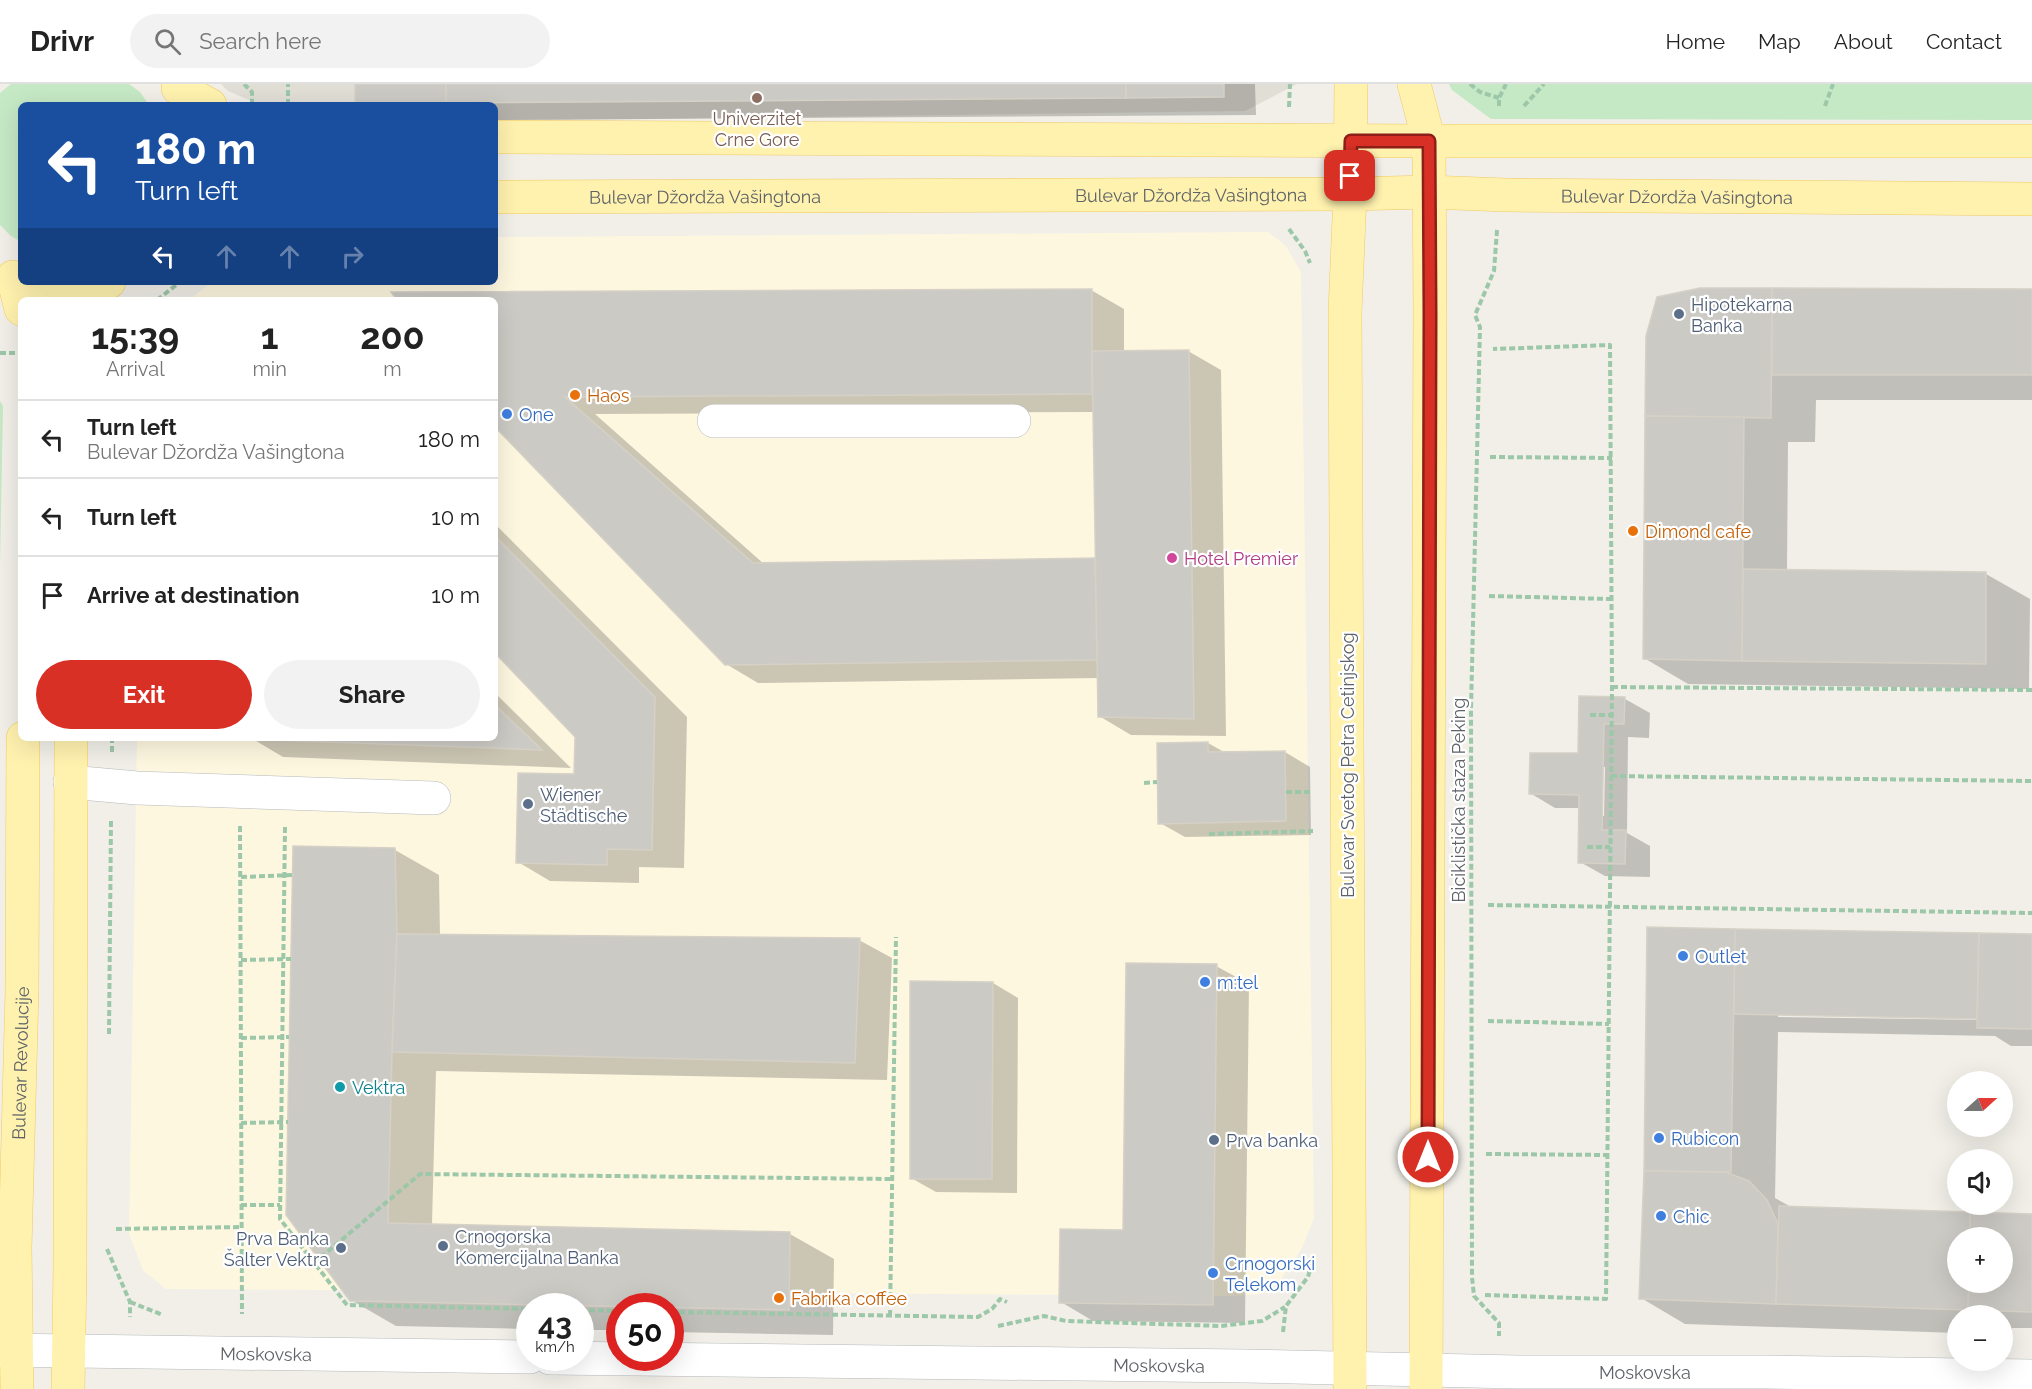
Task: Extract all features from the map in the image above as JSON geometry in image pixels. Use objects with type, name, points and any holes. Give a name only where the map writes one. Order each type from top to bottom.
[{"type":"main road","name":"Bulevar Svetog Petra Cetinjskog","points":[[1350,1379],[1345,312],[1350,194],[1351,84]]},
{"type":"main road","points":[[1414,84],[1429,141],[1426,1380]]},
{"type":"main road","points":[[180,92],[203,102]]},
{"type":"main road","points":[[498,137],[2032,141]]},
{"type":"main road","name":"Bulevar Džordža Vašingtona","points":[[498,197],[1428,192],[1517,195],[2032,199]]},
{"type":"main road","points":[[15,277],[19,297]]},
{"type":"main road","points":[[45,285],[60,289],[96,285]]},
{"type":"main road","name":"Bulevar Revolucije","points":[[17,1389],[8,1351],[15,1248],[22,991],[23,741]]},
{"type":"main road","points":[[68,1389],[71,741]]},
{"type":"street","points":[[714,421],[1014,421]]},
{"type":"street","points":[[70,782],[111,786],[434,798]]},
{"type":"street","name":"Moskovska","points":[[8,1351],[516,1357]]},
{"type":"street","name":"Moskovska","points":[[594,1360],[1005,1376],[1426,1380],[1539,1372],[1766,1380],[2032,1376]]},
{"type":"path","points":[[244,84],[252,92],[252,102]]},
{"type":"path","points":[[288,84],[288,102]]},
{"type":"path","points":[[1470,84],[1480,93],[1499,98],[1506,84]]},
{"type":"path","points":[[1521,110],[1544,84]]},
{"type":"path","points":[[1825,106],[1833,84]]},
{"type":"path","name":"Biciklistička staza Peking","points":[[1494,271],[1475,315],[1480,327],[1471,709],[1472,1277],[1474,1296],[1499,1323]]},
{"type":"path","points":[[162,297],[176,285]]},
{"type":"path","points":[[1485,1295],[1606,1299],[1612,715],[1610,345],[1493,349]]},
{"type":"path","points":[[0,353],[18,353]]},
{"type":"path","points":[[1490,457],[1612,458]]},
{"type":"path","points":[[1489,596],[1610,599]]},
{"type":"path","points":[[1612,687],[2032,690]]},
{"type":"path","points":[[1590,715],[1612,715]]},
{"type":"path","points":[[109,1035],[112,741]]},
{"type":"path","points":[[1611,776],[2032,781]]},
{"type":"path","points":[[1144,783],[1157,782]]},
{"type":"path","points":[[240,791],[242,1314]]},
{"type":"path","points":[[1286,792],[1322,792]]},
{"type":"path","points":[[286,793],[280,1219],[347,1305],[516,1309]]},
{"type":"path","points":[[1209,834],[1323,831]]},
{"type":"path","points":[[1587,846],[1610,847]]},
{"type":"path","points":[[241,877],[293,875]]},
{"type":"path","points":[[1488,905],[2032,914]]},
{"type":"path","points":[[890,1316],[896,937]]},
{"type":"path","points":[[241,960],[291,960]]},
{"type":"path","points":[[1488,1021],[1609,1024]]},
{"type":"path","points":[[241,1038],[289,1037]]},
{"type":"path","points":[[241,1123],[288,1122]]},
{"type":"path","points":[[1486,1154],[1608,1155]]},
{"type":"path","points":[[314,1263],[420,1174],[892,1179]]},
{"type":"path","points":[[242,1205],[280,1205]]},
{"type":"path","points":[[116,1230],[242,1227]]},
{"type":"path","points":[[107,1249],[130,1302]]},
{"type":"path","points":[[684,1312],[978,1317],[992,1309],[1000,1299],[1007,1302]]},
{"type":"path","points":[[1044,1316],[1066,1321],[1221,1326],[1262,1321],[1286,1306]]},
{"type":"shaded area","name":"Univerzitet Crne Gore","points":[[221,84],[1297,84],[1245,111],[498,121],[498,102],[254,102],[228,91]]},
{"type":"shaded area","points":[[1268,232],[1286,246],[1301,272],[1314,1218],[1302,1248],[1278,1284],[1261,1294],[1236,1296],[166,1289],[143,1270],[129,1234],[137,741],[498,741],[498,297],[193,297],[208,285],[498,285],[498,237]]},
{"type":"green space","points":[[11,84],[129,84],[140,92],[147,102],[18,102],[18,240],[0,225],[0,93]]},
{"type":"green space","points":[[1449,84],[2032,84],[2032,120],[1491,119],[1452,90]]},
{"type":"green space","points":[[0,401],[3,406],[0,565]]},
{"type":"building","points":[[355,84],[446,84],[446,102],[355,102]]},
{"type":"building","points":[[446,84],[1126,84],[1126,98],[446,102]]},
{"type":"building","points":[[1126,84],[1224,84],[1224,97],[1126,98]]},
{"type":"building","points":[[1700,288],[1772,288],[1771,418],[1645,416],[1646,336],[1657,297]]},
{"type":"building","points":[[1772,288],[2032,289],[2032,375],[1772,375]]},
{"type":"building","points":[[1092,289],[1092,394],[565,397],[753,563],[1095,558],[1097,660],[725,665],[498,430],[498,297],[395,297],[391,292]]},
{"type":"building","points":[[1189,350],[1194,719],[1098,717],[1092,351]]},
{"type":"building","points":[[1645,416],[1744,417],[1742,661],[1643,659]]},
{"type":"building","points":[[498,539],[655,697],[652,850],[607,849],[607,865],[516,863],[518,773],[574,774],[575,737],[498,656]]},
{"type":"building","points":[[1743,569],[1986,572],[1986,664],[1742,661]]},
{"type":"building","points":[[1579,696],[1625,697],[1624,724],[1604,724],[1602,830],[1626,830],[1625,864],[1578,863],[1579,795],[1529,794],[1530,753],[1578,753]]},
{"type":"building","points":[[498,708],[542,750],[302,741],[498,741]]},
{"type":"building","points":[[1208,742],[1208,752],[1285,751],[1286,821],[1158,824],[1157,743]]},
{"type":"building","name":"Vektra","points":[[293,846],[395,848],[397,934],[388,1223],[790,1232],[789,1310],[684,1308],[684,1293],[606,1293],[606,1306],[594,1306],[594,1293],[516,1293],[516,1304],[350,1301],[286,1215]]},
{"type":"building","points":[[1647,927],[1735,929],[1731,1172],[1644,1171]]},
{"type":"building","points":[[1735,929],[1979,933],[1977,1019],[1734,1014]]},
{"type":"building","points":[[1979,933],[2032,934],[2032,1029],[1977,1028]]},
{"type":"building","points":[[397,934],[860,938],[855,1063],[392,1052]]},
{"type":"building","points":[[1126,963],[1217,964],[1213,1305],[1059,1303],[1060,1229],[1123,1230]]},
{"type":"building","points":[[910,981],[993,982],[992,1179],[910,1179]]},
{"type":"building","points":[[1644,1171],[1725,1172],[1749,1181],[1767,1200],[1778,1224],[1776,1304],[1639,1299]]},
{"type":"building","points":[[1779,1206],[1947,1211],[1947,1215],[1970,1215],[1970,1227],[1947,1227],[1947,1293],[1969,1293],[1968,1305],[1947,1305],[1947,1309],[1776,1304]]},
{"type":"building","points":[[2032,1214],[2032,1312],[2013,1311],[2013,1305],[1968,1305],[1969,1293],[2013,1293],[2013,1227],[1970,1227],[1970,1215]]},
{"type":"place","name":"Univerzitet Crne Gore","points":[[757,98]]},
{"type":"place","name":"Hipotekarna Banka","points":[[1679,314]]},
{"type":"place","name":"Haos","points":[[575,395]]},
{"type":"place","name":"One","points":[[507,414]]},
{"type":"place","name":"Dimond cafe","points":[[1633,531]]},
{"type":"place","name":"Hotel Premier","points":[[1172,558]]},
{"type":"place","name":"Wiener Städtische","points":[[528,804]]},
{"type":"place","name":"Outlet","points":[[1683,956]]},
{"type":"place","name":"m:tel","points":[[1205,982]]},
{"type":"place","name":"Vektra","points":[[340,1087]]},
{"type":"place","name":"Rubicon","points":[[1659,1138]]},
{"type":"place","name":"Prva banka","points":[[1214,1140]]},
{"type":"place","name":"Chic","points":[[1661,1216]]},
{"type":"place","name":"Crnogorska Komercijalna Banka","points":[[443,1246]]},
{"type":"place","name":"Prva Banka Šalter Vektra","points":[[341,1248]]},
{"type":"place","name":"Crnogorski Telekom","points":[[1213,1273]]},
{"type":"place","name":"Fabrika coffee","points":[[779,1298]]},
{"type":"route","points":[[1350,176],[1351,141],[1429,141],[1428,1157]]}]
